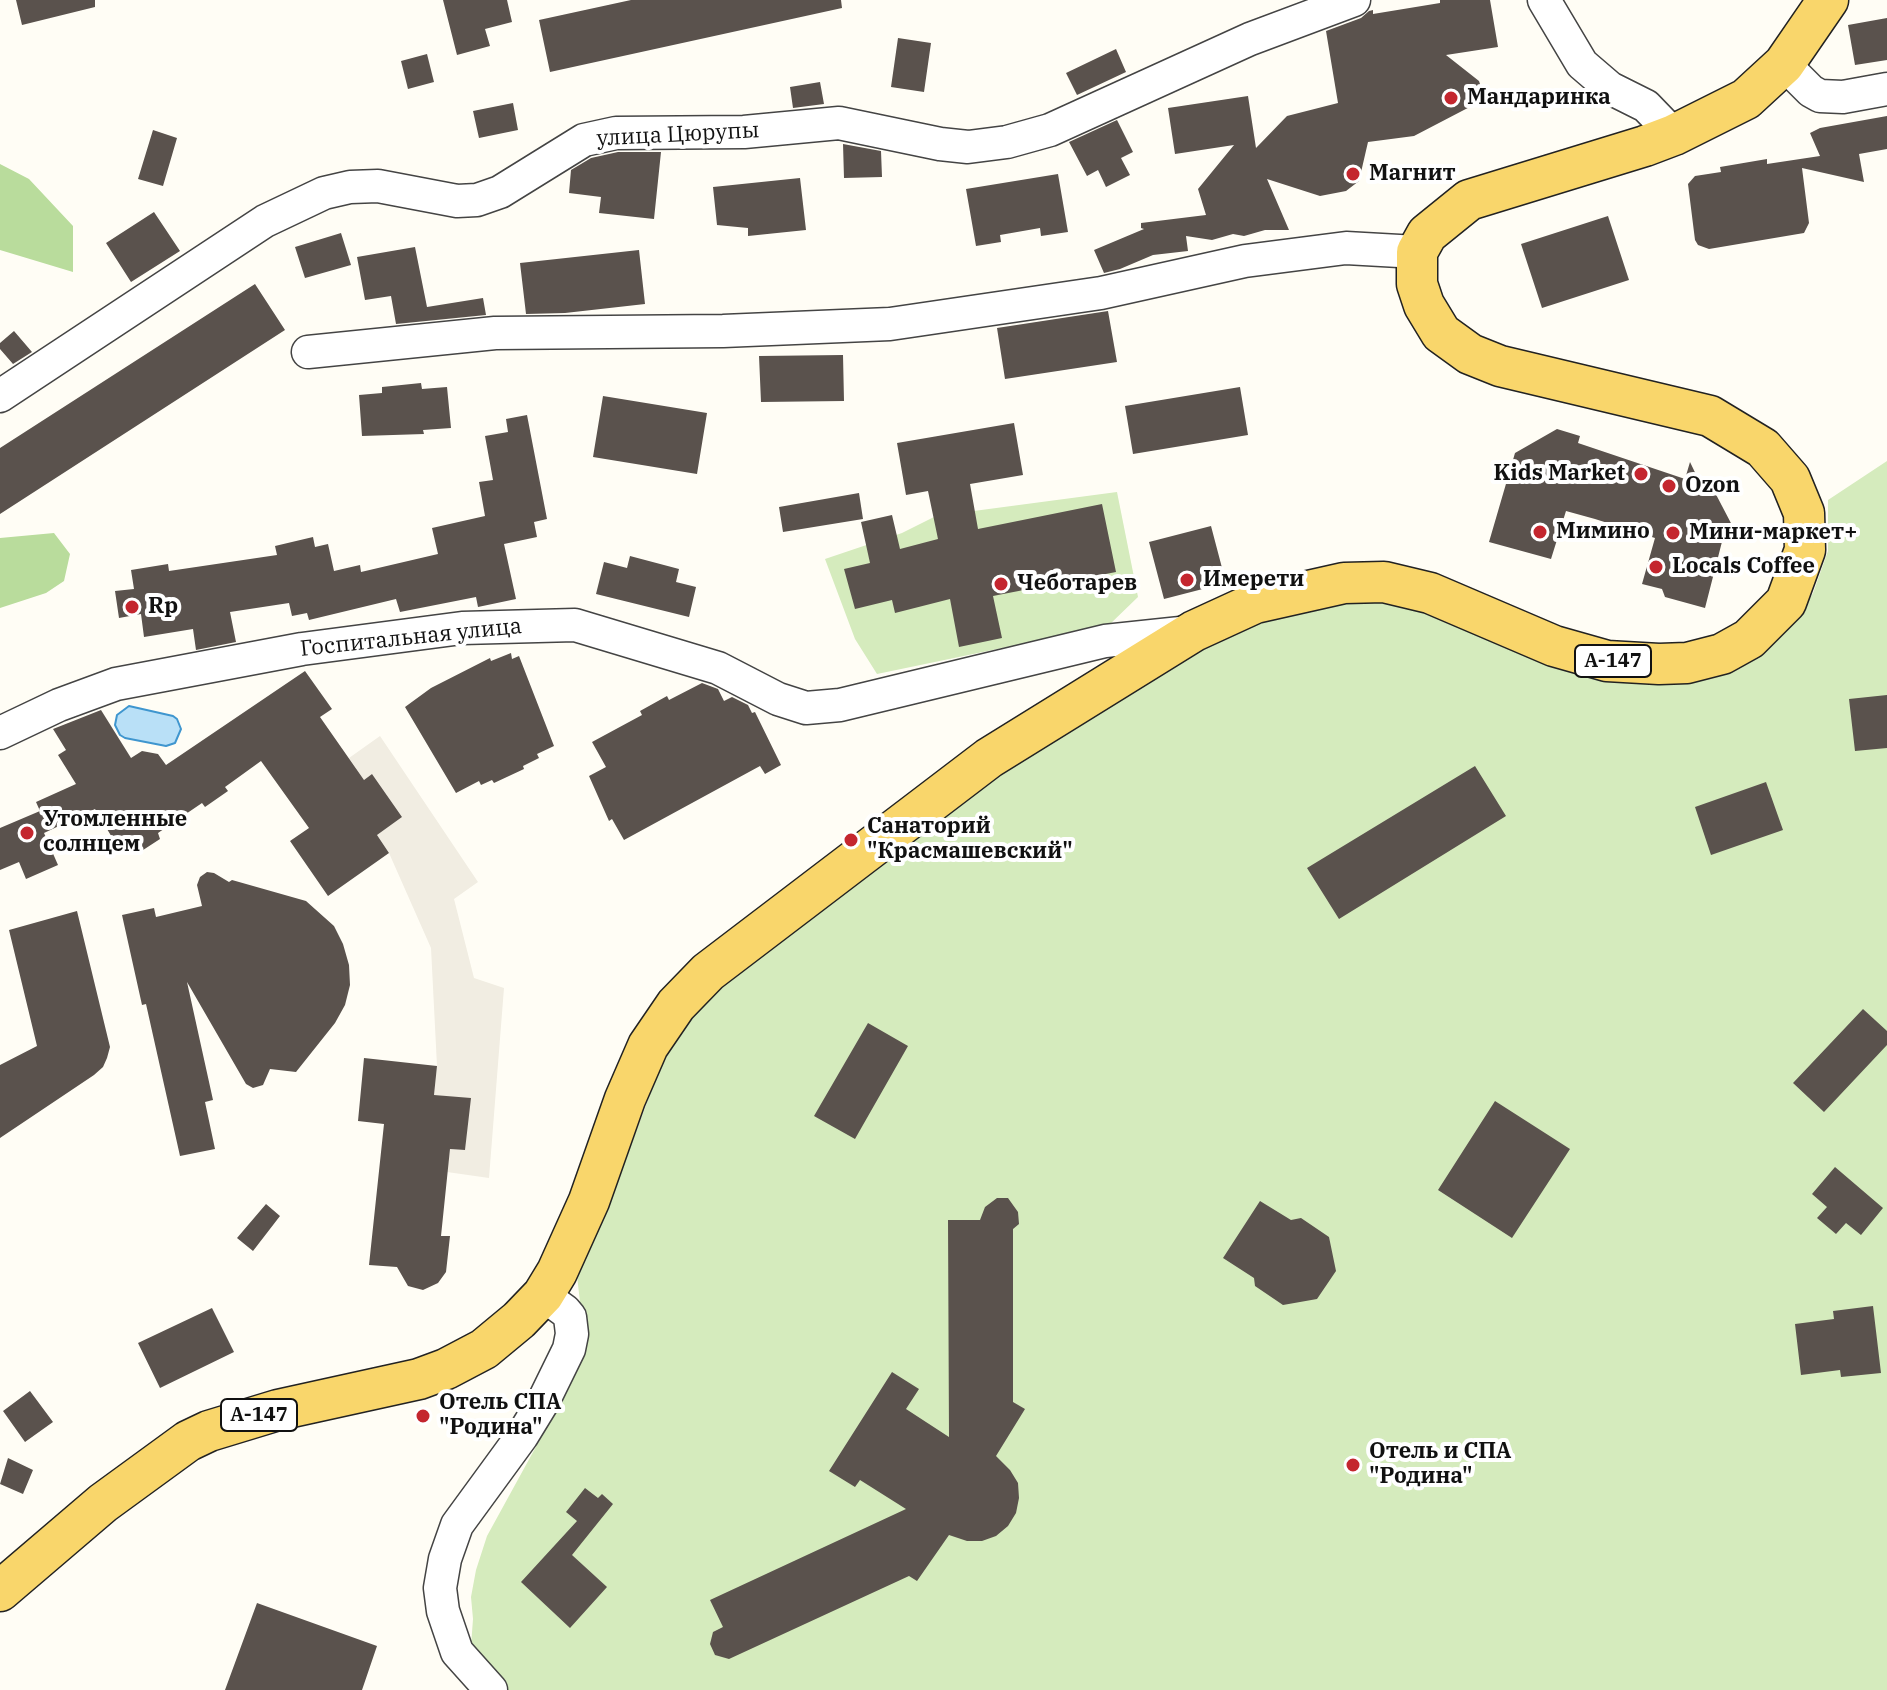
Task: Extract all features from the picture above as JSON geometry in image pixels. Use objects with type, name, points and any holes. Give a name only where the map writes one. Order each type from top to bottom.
[{"type":"main road","points":[[1417,252],[1427,234],[1469,200],[1674,135],[1746,99],[1784,64],[1828,0]]},
{"type":"main road","name":"А-147","points":[[0,1591],[103,1503],[188,1441],[209,1431],[278,1410],[419,1379],[484,1349],[543,1295],[557,1272],[589,1201],[625,1099],[648,1046],[676,1005],[708,972],[989,758],[1194,631],[1255,603],[1344,583],[1384,582],[1430,593],[1554,646],[1607,661],[1687,663],[1722,654],[1749,639],[1786,602],[1805,550],[1804,513],[1790,479],[1763,448],[1710,416],[1500,366],[1470,354],[1441,333],[1424,305],[1417,284],[1417,252]]},
{"type":"street","name":"улица Цюрупы","points":[[0,396],[265,221],[324,193],[350,187],[378,186],[457,201],[477,200],[500,192],[584,140],[616,133],[744,132],[839,123],[940,144],[968,147],[1007,142],[1050,130],[1250,39],[1354,0]]},
{"type":"street","points":[[1544,0],[1582,64],[1610,88],[1646,106],[1674,135]]},
{"type":"street","points":[[1784,64],[1820,96],[1843,97],[1887,89]]},
{"type":"street","points":[[308,352],[495,333],[723,331],[890,324],[1101,293],[1245,261],[1346,248],[1417,252]]},
{"type":"street","name":"Госпитальная улица","points":[[0,733],[59,705],[116,684],[302,649],[462,628],[575,625],[718,668],[778,699],[806,708],[840,705],[1105,641],[1194,631]]},
{"type":"street","points":[[491,1690],[457,1652],[443,1611],[440,1588],[445,1559],[457,1525],[522,1436],[569,1349],[572,1334],[570,1317],[543,1295]]},
{"type":"green space","points":[[0,164],[29,179],[73,226],[73,272],[0,250]]},
{"type":"green space","points":[[1887,461],[1887,1690],[503,1690],[471,1646],[471,1597],[476,1570],[487,1536],[555,1412],[582,1319],[577,1276],[613,1193],[664,1057],[690,1019],[721,987],[1000,774],[1204,647],[1263,620],[1344,602],[1380,600],[1425,610],[1548,663],[1757,656],[1783,635],[1813,593],[1828,551],[1828,500]]},
{"type":"green space","points":[[1117,492],[1138,597],[1108,626],[877,674],[855,639],[825,559],[902,533],[936,516]]},
{"type":"green space","points":[[54,533],[70,554],[64,581],[46,593],[0,608],[0,538]]},
{"type":"shaded area","points":[[380,736],[478,882],[454,899],[474,978],[504,988],[489,1178],[447,1172],[450,1149],[465,1150],[470,1099],[434,1095],[437,1066],[431,948],[389,853],[377,835],[402,817],[372,774],[364,780],[349,758]]},
{"type":"water","points":[[129,706],[177,719],[181,729],[175,743],[166,746],[120,735],[115,725],[117,715]]},
{"type":"building","points":[[16,0],[95,0],[95,7],[22,25]]},
{"type":"building","points":[[443,0],[507,0],[512,22],[485,29],[490,46],[457,55]]},
{"type":"building","points":[[631,0],[841,0],[842,8],[550,72],[539,20]]},
{"type":"building","points":[[1440,0],[1490,0],[1498,47],[1446,55],[1479,81],[1485,99],[1414,136],[1368,142],[1359,181],[1346,191],[1320,196],[1267,179],[1289,230],[1265,230],[1244,236],[1233,234],[1212,240],[1186,236],[1188,251],[1153,255],[1104,273],[1094,250],[1144,229],[1141,223],[1206,215],[1198,189],[1234,145],[1175,154],[1168,108],[1248,96],[1256,148],[1287,116],[1338,103],[1326,31],[1361,18],[1369,11],[1373,10],[1373,14],[1440,3]]},
{"type":"building","points":[[1887,18],[1887,60],[1855,65],[1848,25]]},
{"type":"building","points":[[898,38],[931,43],[924,92],[891,87]]},
{"type":"building","points":[[1116,49],[1126,72],[1077,95],[1066,73]]},
{"type":"building","points":[[427,54],[434,82],[408,89],[401,61]]},
{"type":"building","points":[[820,82],[824,104],[793,108],[790,87]]},
{"type":"building","points":[[513,103],[518,130],[479,138],[473,111]]},
{"type":"building","points":[[1887,116],[1887,149],[1859,154],[1864,182],[1802,168],[1809,223],[1804,233],[1709,249],[1698,245],[1688,184],[1695,176],[1721,172],[1720,167],[1767,159],[1767,164],[1820,156],[1810,133],[1820,128]]},
{"type":"building","points":[[1117,120],[1133,152],[1121,158],[1130,175],[1106,187],[1098,170],[1087,176],[1069,142]]},
{"type":"building","points":[[153,130],[177,138],[163,186],[138,179]]},
{"type":"building","points":[[843,144],[881,151],[882,177],[844,178]]},
{"type":"building","points":[[618,152],[661,152],[654,219],[599,213],[601,197],[569,193],[571,170],[591,158]]},
{"type":"building","points":[[1058,174],[1068,232],[1041,236],[1040,228],[1000,235],[1001,242],[976,246],[966,189]]},
{"type":"building","points":[[800,178],[806,230],[748,236],[748,228],[717,225],[713,187]]},
{"type":"building","points":[[154,212],[180,251],[131,282],[106,243]]},
{"type":"building","points":[[1608,216],[1629,280],[1542,308],[1521,244]]},
{"type":"building","points":[[341,233],[351,265],[305,278],[295,247]]},
{"type":"building","points":[[415,247],[427,307],[483,298],[486,315],[396,324],[391,296],[365,300],[357,257]]},
{"type":"building","points":[[639,250],[645,304],[526,314],[520,263]]},
{"type":"building","points":[[255,284],[285,330],[0,514],[0,448]]},
{"type":"building","points":[[1108,311],[1117,362],[1005,379],[997,328]]},
{"type":"building","points":[[14,331],[32,352],[13,364],[0,349],[0,343]]},
{"type":"building","points":[[843,355],[844,401],[761,402],[759,356]]},
{"type":"building","points":[[421,383],[422,389],[447,387],[451,428],[423,430],[424,434],[362,436],[359,395],[382,393],[382,387]]},
{"type":"building","points":[[1240,387],[1248,435],[1133,454],[1125,406]]},
{"type":"building","points":[[603,396],[707,413],[697,474],[593,457]]},
{"type":"building","points":[[527,415],[547,519],[534,522],[537,537],[504,544],[516,599],[478,607],[476,597],[400,612],[396,599],[309,620],[307,613],[292,616],[289,603],[230,612],[236,642],[196,650],[193,629],[144,637],[141,614],[119,618],[115,591],[134,589],[131,570],[168,564],[169,571],[277,555],[275,546],[313,537],[315,547],[328,544],[334,571],[360,565],[361,572],[438,554],[432,528],[485,516],[479,482],[493,480],[485,436],[508,432],[506,419]]},
{"type":"building","points":[[1014,423],[1023,475],[970,484],[978,529],[1102,504],[1116,572],[993,596],[1002,638],[959,647],[950,599],[895,613],[892,600],[855,609],[844,569],[870,563],[861,522],[892,515],[900,549],[938,539],[928,491],[906,495],[897,443]]},
{"type":"building","points":[[1557,429],[1580,436],[1578,443],[1685,479],[1690,462],[1702,487],[1710,483],[1733,527],[1725,530],[1705,608],[1665,597],[1662,589],[1642,584],[1655,538],[1595,519],[1566,511],[1551,559],[1489,542],[1515,453]]},
{"type":"building","points":[[859,493],[863,519],[783,532],[779,507]]},
{"type":"building","points":[[1211,526],[1226,583],[1164,599],[1149,542]]},
{"type":"building","points":[[630,556],[679,569],[676,582],[696,587],[689,617],[596,594],[604,562],[627,568]]},
{"type":"building","points":[[511,653],[512,659],[519,656],[554,746],[537,754],[539,758],[523,766],[524,769],[494,783],[492,780],[481,785],[479,781],[456,793],[405,707],[431,688],[490,658],[491,661]]},
{"type":"building","points":[[305,671],[332,709],[320,717],[364,780],[372,774],[402,817],[377,835],[389,853],[328,896],[290,841],[309,828],[261,761],[225,787],[228,791],[205,807],[202,803],[158,833],[160,839],[140,852],[119,849],[95,809],[44,833],[58,865],[26,879],[19,862],[0,870],[0,828],[40,811],[36,802],[76,784],[58,755],[66,750],[53,729],[101,710],[131,758],[142,751],[158,754],[166,765]]},
{"type":"building","points":[[702,683],[718,689],[724,701],[732,697],[748,705],[752,713],[755,712],[781,765],[765,774],[760,766],[624,840],[612,819],[609,821],[589,776],[606,767],[592,742],[642,715],[640,711],[667,696],[669,700]]},
{"type":"building","points":[[1887,695],[1887,748],[1855,751],[1849,699]]},
{"type":"building","points":[[1475,766],[1506,816],[1339,919],[1307,868]]},
{"type":"building","points":[[1766,782],[1783,830],[1711,855],[1695,807]]},
{"type":"building","points":[[207,872],[229,882],[232,880],[306,901],[334,926],[349,965],[350,985],[345,1005],[335,1023],[296,1072],[270,1069],[263,1085],[253,1088],[246,1084],[187,982],[213,1100],[205,1102],[215,1149],[180,1156],[146,1004],[142,1005],[122,915],[154,908],[156,917],[202,906],[197,885],[200,877]]},
{"type":"building","points":[[77,911],[110,1047],[107,1058],[94,1075],[0,1138],[0,1065],[37,1046],[9,930]]},
{"type":"building","points":[[1863,1009],[1887,1031],[1887,1045],[1824,1112],[1793,1083]]},
{"type":"building","points":[[868,1023],[908,1046],[855,1139],[814,1116]]},
{"type":"building","points":[[364,1058],[437,1066],[434,1095],[471,1098],[465,1150],[450,1149],[441,1236],[450,1236],[446,1272],[438,1283],[423,1290],[408,1286],[397,1267],[369,1265],[384,1124],[358,1121]]},
{"type":"building","points":[[1495,1101],[1570,1149],[1512,1238],[1438,1190]]},
{"type":"building","points":[[1835,1167],[1883,1208],[1861,1235],[1846,1223],[1836,1234],[1817,1218],[1827,1207],[1812,1194]]},
{"type":"building","points":[[997,1198],[1008,1198],[1018,1212],[1019,1224],[1013,1229],[1013,1402],[1025,1409],[996,1456],[1018,1483],[1016,1513],[1008,1526],[996,1536],[982,1541],[967,1541],[949,1535],[917,1581],[909,1576],[729,1659],[715,1655],[710,1644],[713,1632],[723,1627],[710,1600],[906,1509],[860,1480],[855,1487],[829,1471],[892,1372],[919,1389],[906,1409],[949,1437],[948,1220],[980,1220],[985,1207]]},
{"type":"building","points":[[1260,1201],[1291,1220],[1301,1218],[1329,1237],[1336,1271],[1317,1299],[1283,1305],[1255,1286],[1254,1278],[1223,1258]]},
{"type":"building","points":[[266,1204],[280,1216],[253,1251],[237,1238]]},
{"type":"building","points":[[1873,1306],[1881,1373],[1841,1377],[1840,1370],[1801,1375],[1795,1324],[1834,1319],[1833,1311]]},
{"type":"building","points":[[212,1308],[234,1352],[160,1388],[138,1343]]},
{"type":"building","points":[[30,1391],[53,1422],[25,1442],[3,1411]]},
{"type":"building","points":[[8,1458],[33,1470],[23,1494],[0,1484]]},
{"type":"building","points":[[585,1488],[598,1498],[602,1494],[613,1504],[572,1555],[607,1587],[570,1628],[521,1582],[577,1521],[566,1512]]},
{"type":"building","points":[[257,1603],[377,1646],[362,1690],[225,1690]]},
{"type":"place","name":"Мандаринка","points":[[1451,98]]},
{"type":"place","name":"Магнит","points":[[1353,174]]},
{"type":"place","name":"Kids Market","points":[[1641,474]]},
{"type":"place","name":"Ozon","points":[[1669,486]]},
{"type":"place","name":"Мимино","points":[[1540,532]]},
{"type":"place","name":"Мини-маркет+","points":[[1673,533]]},
{"type":"place","name":"Locals Coffee","points":[[1656,567]]},
{"type":"place","name":"Имерети","points":[[1187,580]]},
{"type":"place","name":"Чеботарев","points":[[1001,584]]},
{"type":"place","name":"Rp","points":[[132,607]]},
{"type":"place","name":"Утомленные солнцем","points":[[27,833]]},
{"type":"place","name":"Санаторий \"Красмашевский\"","points":[[851,840]]},
{"type":"place","name":"Отель СПА \"Родина\"","points":[[423,1416]]},
{"type":"place","name":"Отель и СПА \"Родина\"","points":[[1353,1465]]}]
